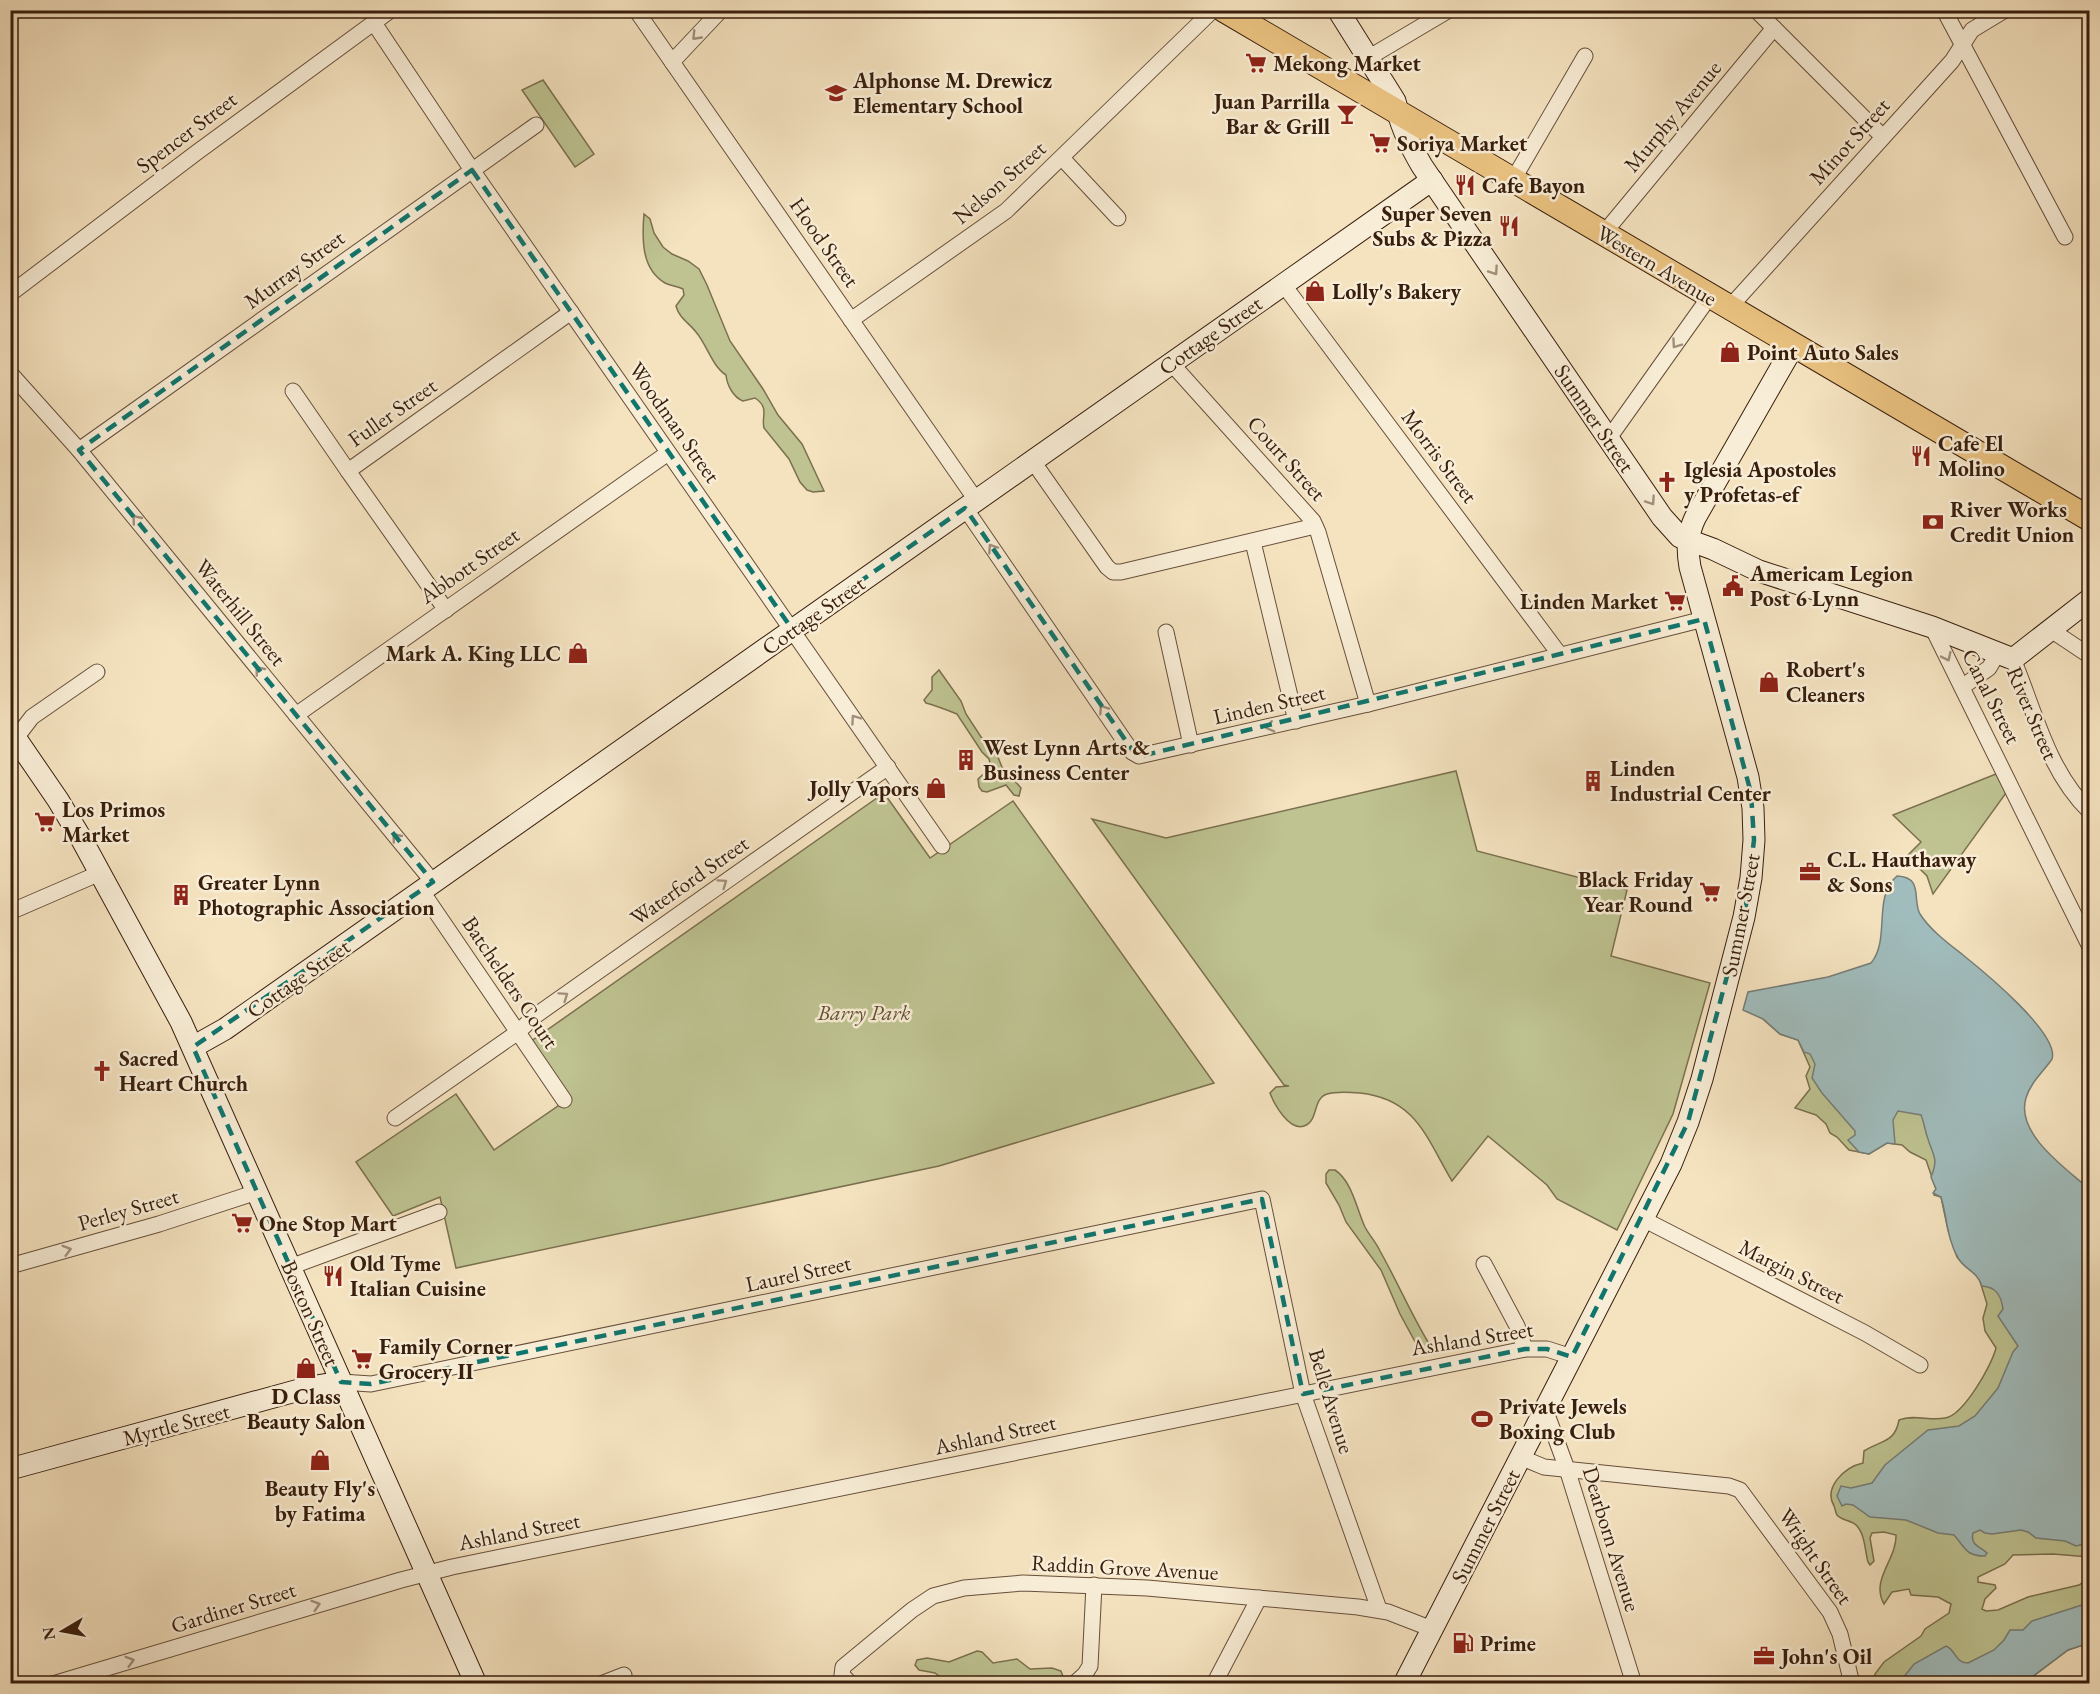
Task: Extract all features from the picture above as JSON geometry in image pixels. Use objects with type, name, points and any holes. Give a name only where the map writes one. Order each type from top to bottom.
[{"type":"main road","name":"Western Avenue","points":[[1224,10],[2090,519]]},
{"type":"main road","name":"Summer Street","points":[[1338,10],[1395,101],[1414,153],[1667,524],[1676,534],[1688,541],[1690,567],[1748,777],[1754,823],[1752,868],[1744,917],[1698,1094],[1671,1164],[1404,1683]]},
{"type":"main road","name":"Cottage Street","points":[[193,1047],[225,1029],[1432,180]]},
{"type":"main road","points":[[1688,541],[1695,518],[1794,345]]},
{"type":"main road","name":"River Street","points":[[1688,541],[1713,549],[1766,574],[1932,627],[2006,656]]},
{"type":"main road","points":[[2006,656],[2051,630],[2090,599]]},
{"type":"main road","name":"Boston Street","points":[[12,736],[64,810],[193,1047],[476,1683]]},
{"type":"main road","name":"Myrtle Street","points":[[10,1469],[300,1389],[341,1382]]},
{"type":"street","name":"Spencer Street","points":[[10,294],[196,153],[391,10]]},
{"type":"street","name":"Hood Street","points":[[636,10],[851,320],[970,504]]},
{"type":"street","points":[[672,62],[721,10]]},
{"type":"street","name":"Nelson Street","points":[[851,320],[991,223],[1062,158],[1213,10]]},
{"type":"street","points":[[1368,58],[1449,10]]},
{"type":"street","points":[[1756,10],[1883,137]]},
{"type":"street","points":[[1944,10],[2065,237]]},
{"type":"street","name":"Minot Street","points":[[1608,438],[1719,302],[1883,137],[1952,61],[1972,30],[2005,10]]},
{"type":"street","name":"Woodman Street","points":[[374,23],[472,170],[942,846]]},
{"type":"street","name":"Murphy Avenue","points":[[1604,233],[1774,28]]},
{"type":"street","points":[[1513,180],[1585,56]]},
{"type":"street","name":"Murray Street","points":[[79,450],[536,125]]},
{"type":"street","points":[[1062,158],[1118,218]]},
{"type":"street","name":"Morris Street","points":[[1283,284],[1560,655]]},
{"type":"street","name":"Fuller Street","points":[[446,610],[348,471],[571,312]]},
{"type":"street","name":"Court Street","points":[[1171,363],[1306,511],[1316,526],[1368,704]]},
{"type":"street","name":"Waterhill Street","points":[[13,379],[79,450],[297,715],[427,886]]},
{"type":"street","points":[[293,391],[348,471]]},
{"type":"street","name":"Abbott Street","points":[[297,715],[669,453]]},
{"type":"street","points":[[1032,460],[1107,567],[1113,572],[1316,526]]},
{"type":"street","name":"Linden Street","points":[[970,504],[1133,753],[1144,756],[1368,704],[1704,619]]},
{"type":"street","points":[[1253,542],[1296,721]]},
{"type":"street","name":"Canal Street","points":[[1932,627],[2090,947]]},
{"type":"street","points":[[2051,630],[2090,656]]},
{"type":"street","points":[[1166,632],[1191,745]]},
{"type":"street","points":[[1962,687],[2006,656]]},
{"type":"street","name":"River Street","points":[[2006,656],[2055,764],[2073,792],[2090,812]]},
{"type":"street","points":[[12,736],[32,717],[97,672]]},
{"type":"street","name":"Waterford Street","points":[[395,1118],[888,767]]},
{"type":"street","points":[[10,912],[100,873]]},
{"type":"street","name":"Batchelders Court","points":[[427,886],[518,1032],[564,1100]]},
{"type":"street","name":"Perley Street","points":[[10,1266],[159,1224],[257,1192]]},
{"type":"street","name":"Laurel Street","points":[[341,1382],[371,1384],[1262,1199]]},
{"type":"street","name":"Belle Avenue","points":[[1262,1199],[1303,1394],[1379,1609]]},
{"type":"street","points":[[290,1267],[439,1212]]},
{"type":"street","name":"Margin Street","points":[[1643,1219],[1854,1328],[1920,1365]]},
{"type":"street","points":[[1484,1264],[1517,1326],[1525,1349]]},
{"type":"street","name":"Ashland Street","points":[[426,1573],[1525,1349],[1548,1349],[1572,1357]]},
{"type":"street","name":"Dearborn Avenue","points":[[1545,1409],[1567,1469],[1634,1683]]},
{"type":"street","points":[[1520,1457],[1541,1466],[1567,1469]]},
{"type":"street","name":"Wright Street","points":[[1567,1469],[1732,1486],[1744,1494],[1830,1612],[1840,1634],[1852,1683]]},
{"type":"street","name":"Gardiner Street","points":[[53,1683],[426,1573]]},
{"type":"street","name":"Raddin Grove Avenue","points":[[846,1678],[844,1666],[912,1610],[933,1596],[964,1588],[1023,1583],[1094,1585],[1379,1609],[1432,1629]]},
{"type":"street","points":[[1074,1683],[1085,1674],[1090,1666],[1094,1585]]},
{"type":"street","points":[[1214,1683],[1259,1598]]},
{"type":"street","points":[[601,1683],[624,1675]]},
{"type":"highlighted area","points":[[472,170],[792,629],[965,508],[1137,757],[1704,619],[1751,793],[1754,840],[1746,905],[1688,1122],[1572,1357],[1547,1349],[1525,1349],[1303,1394],[1262,1199],[371,1384],[341,1382],[193,1047],[433,882],[79,450]]},
{"type":"green space","points":[[543,80],[594,154],[575,167],[522,90]]},
{"type":"green space","points":[[644,214],[650,219],[654,233],[663,247],[699,269],[730,341],[778,415],[802,444],[824,491],[807,490],[800,482],[789,459],[764,428],[764,409],[760,402],[755,398],[743,401],[733,394],[726,375],[717,366],[700,337],[679,314],[676,306],[684,295],[683,289],[665,283],[657,277],[647,261],[643,243]]},
{"type":"green space","points":[[939,670],[961,701],[966,714],[981,737],[995,750],[1002,767],[1021,788],[1019,796],[1014,795],[1006,785],[987,792],[982,791],[979,787],[978,779],[991,767],[989,759],[957,714],[926,703],[924,700],[932,690],[932,677]]},
{"type":"green space","points":[[1456,771],[1477,851],[1627,890],[1611,956],[1710,983],[1673,1114],[1617,1230],[1557,1199],[1547,1185],[1488,1136],[1452,1181],[1417,1123],[1394,1103],[1379,1097],[1347,1092],[1327,1094],[1319,1100],[1309,1123],[1298,1126],[1288,1121],[1270,1093],[1276,1087],[1289,1086],[1284,1085],[1092,819],[1166,838]]},
{"type":"green space","points":[[1996,774],[2006,793],[1933,894],[1927,876],[1907,856],[1921,842],[1893,815]]},
{"type":"green space","name":"Barry Park","points":[[884,793],[930,858],[1013,801],[1214,1083],[939,1166],[456,1268],[440,1197],[393,1216],[356,1162],[456,1094],[494,1150],[568,1099],[530,1042]]},
{"type":"green space","points":[[1763,1019],[1880,1033],[2089,1386],[2089,1557],[2053,1554],[2013,1555],[2005,1564],[1978,1577],[1978,1582],[1995,1585],[1996,1588],[1985,1599],[1982,1609],[1986,1611],[1998,1610],[2028,1597],[2079,1585],[2089,1578],[2089,1643],[2068,1650],[2028,1680],[2015,1684],[1872,1683],[1875,1674],[1884,1662],[1949,1613],[1951,1604],[1938,1597],[1911,1595],[1909,1589],[1892,1592],[1884,1604],[1880,1586],[1893,1553],[1896,1535],[1884,1532],[1872,1533],[1870,1538],[1874,1561],[1870,1565],[1860,1530],[1855,1524],[1837,1514],[1831,1499],[1831,1492],[1843,1473],[1863,1463],[1864,1451],[1891,1437],[1899,1420],[1945,1418],[1960,1409],[1976,1389],[1996,1348],[1985,1331],[1983,1318],[1987,1304],[1979,1278],[1957,1257],[1941,1197],[1934,1195],[1936,1189],[1926,1160],[1902,1145],[1887,1143],[1869,1154],[1849,1150],[1830,1133],[1826,1124],[1816,1115],[1795,1108],[1810,1089],[1806,1076],[1810,1067],[1798,1040],[1780,1034]]},
{"type":"green space","points":[[1329,1170],[1335,1170],[1341,1175],[1350,1188],[1365,1227],[1428,1342],[1426,1351],[1419,1349],[1400,1314],[1381,1270],[1346,1222],[1326,1183],[1326,1174]]},
{"type":"green space","points":[[977,1651],[982,1652],[993,1663],[1017,1659],[1030,1669],[1052,1668],[1061,1671],[1064,1679],[1059,1684],[948,1683],[935,1673],[919,1670],[915,1665],[917,1660],[927,1658],[949,1662]]},
{"type":"water","points":[[1897,876],[1911,880],[1916,890],[1920,914],[1929,926],[1986,974],[2033,1019],[2051,1048],[2052,1059],[2031,1087],[2026,1098],[2025,1111],[2028,1125],[2045,1150],[2089,1189],[2090,1542],[2088,1543],[2076,1546],[2065,1541],[2036,1538],[2021,1530],[1992,1534],[1980,1530],[1973,1533],[1973,1541],[1987,1553],[1985,1556],[1978,1556],[1969,1553],[1954,1535],[1938,1533],[1906,1520],[1870,1517],[1853,1505],[1842,1506],[1837,1496],[1841,1486],[1851,1488],[1872,1483],[1885,1465],[1928,1430],[1959,1426],[1975,1416],[1998,1388],[2013,1352],[2018,1346],[1998,1316],[2003,1309],[1999,1296],[1991,1288],[1982,1286],[1954,1251],[1941,1197],[1933,1193],[1936,1189],[1931,1177],[1935,1165],[1934,1157],[1921,1115],[1898,1111],[1893,1120],[1895,1144],[1887,1143],[1869,1154],[1859,1152],[1848,1140],[1855,1135],[1855,1131],[1812,1078],[1815,1064],[1810,1054],[1804,1052],[1798,1040],[1780,1034],[1763,1019],[1743,1010],[1748,992],[1828,977],[1871,963],[1880,942],[1885,895]]},
{"type":"water","points":[[2089,1604],[2089,1643],[2068,1650],[2028,1680],[2015,1684],[1899,1683],[1914,1664],[1946,1646],[1960,1661],[1968,1663],[1994,1650],[2010,1630],[2023,1630],[2032,1621]]},
{"type":"place","name":"Mekong Market","points":[[1256,63]]},
{"type":"place","name":"Alphonse M. Drewicz Elementary School","points":[[836,93]]},
{"type":"place","name":"Juan Parrilla Bar & Grill","points":[[1347,114]]},
{"type":"place","name":"Soriya Market","points":[[1380,143]]},
{"type":"place","name":"Cafe Bayon","points":[[1465,185]]},
{"type":"place","name":"Super Seven Subs & Pizza","points":[[1509,226]]},
{"type":"place","name":"Lolly's Bakery","points":[[1315,291]]},
{"type":"place","name":"Point Auto Sales","points":[[1730,352]]},
{"type":"place","name":"Cafe El Molino","points":[[1921,456]]},
{"type":"place","name":"Iglesia Apostoles y Profetas-ef","points":[[1667,482]]},
{"type":"place","name":"River Works Credit Union","points":[[1933,522]]},
{"type":"place","name":"Americam Legion Post 6 Lynn","points":[[1733,586]]},
{"type":"place","name":"Linden Market","points":[[1675,601]]},
{"type":"place","name":"Mark A. King LLC","points":[[578,653]]},
{"type":"place","name":"Robert's Cleaners","points":[[1769,682]]},
{"type":"place","name":"West Lynn Arts & Business Center","points":[[966,760]]},
{"type":"place","name":"Linden Industrial Center","points":[[1593,781]]},
{"type":"place","name":"Jolly Vapors","points":[[936,788]]},
{"type":"place","name":"Los Primos Market","points":[[45,822]]},
{"type":"place","name":"C.L. Hauthaway & Sons","points":[[1810,872]]},
{"type":"place","name":"Black Friday Year Round","points":[[1710,892]]},
{"type":"place","name":"Greater Lynn Photographic Association","points":[[181,895]]},
{"type":"place","name":"Sacred Heart Church","points":[[102,1071]]},
{"type":"place","name":"One Stop Mart","points":[[242,1223]]},
{"type":"place","name":"Old Tyme Italian Cuisine","points":[[333,1276]]},
{"type":"place","name":"Family Corner Grocery II","points":[[362,1359]]},
{"type":"place","name":"D Class Beauty Salon","points":[[306,1368]]},
{"type":"place","name":"Private Jewels Boxing Club","points":[[1482,1419]]},
{"type":"place","name":"Beauty Fly's by Fatima","points":[[320,1460]]},
{"type":"place","name":"Prime","points":[[1463,1643]]},
{"type":"place","name":"John's Oil","points":[[1764,1656]]}]
